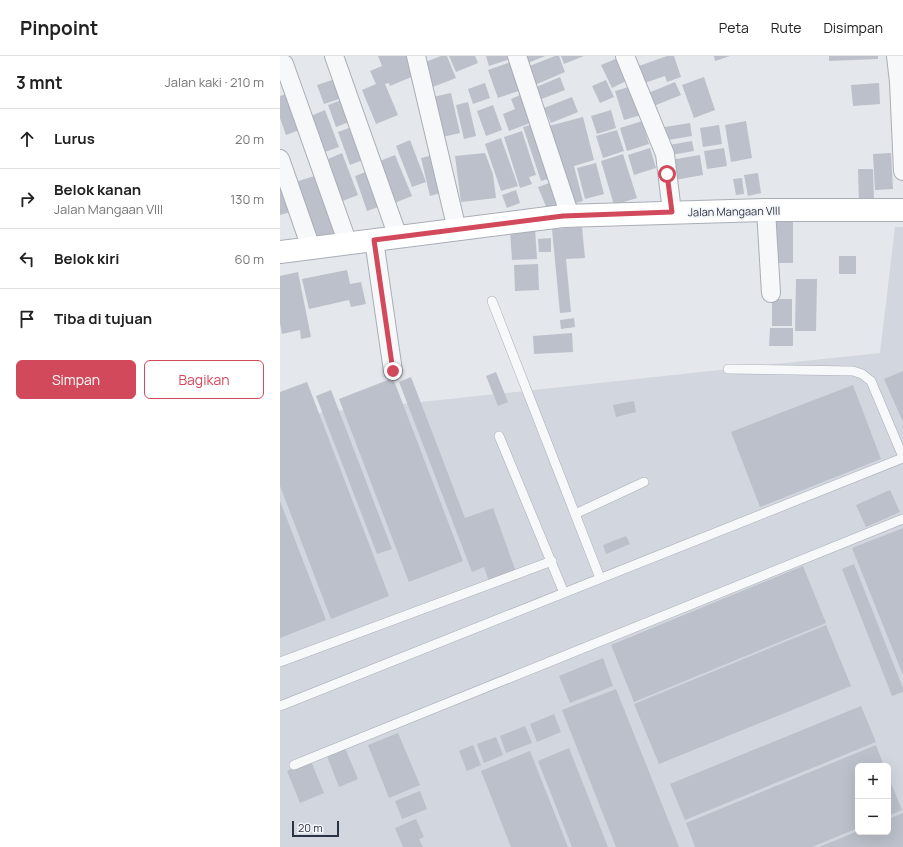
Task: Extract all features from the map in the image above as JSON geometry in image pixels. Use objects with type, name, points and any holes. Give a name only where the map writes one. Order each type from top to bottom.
[{"type":"street","points":[[334,56],[398,237]]},
{"type":"street","points":[[416,56],[457,230]]},
{"type":"street","points":[[517,56],[570,216]]},
{"type":"street","points":[[625,56],[665,154],[672,212]]},
{"type":"street","points":[[896,56],[901,82],[903,171]]},
{"type":"street","points":[[284,64],[348,244]]},
{"type":"street","points":[[280,159],[311,248]]},
{"type":"street","points":[[766,210],[771,293]]},
{"type":"street","name":"Jalan Mangaan VIII","points":[[280,252],[570,216],[766,210],[903,210]]},
{"type":"street","points":[[374,240],[393,371]]},
{"type":"lane","points":[[492,301],[600,578]]},
{"type":"lane","points":[[280,706],[903,457],[871,381],[862,374],[853,371],[728,369]]},
{"type":"lane","points":[[499,436],[564,593]]},
{"type":"lane","points":[[575,514],[644,482]]},
{"type":"lane","points":[[294,765],[903,519]]},
{"type":"lane","points":[[280,662],[552,561]]},
{"type":"shaded area","points":[[895,227],[903,227],[903,847],[280,847],[280,417],[880,353]]},
{"type":"building","points":[[378,56],[409,56],[416,75],[390,86],[389,83],[385,84],[398,115],[376,124],[362,90],[376,84],[370,71],[382,66]]},
{"type":"building","points":[[441,56],[447,56],[456,78],[430,88],[420,64]]},
{"type":"building","points":[[449,56],[475,56],[478,63],[456,72]]},
{"type":"building","points":[[486,56],[512,56],[513,58],[489,66]]},
{"type":"building","points":[[525,56],[545,56],[528,63]]},
{"type":"building","points":[[555,56],[559,56],[565,72],[535,85],[527,67]]},
{"type":"building","points":[[561,56],[584,56],[564,64]]},
{"type":"building","points":[[667,56],[674,56],[681,77],[667,82],[665,76],[642,84],[636,67]]},
{"type":"building","points":[[714,56],[730,56],[715,61]]},
{"type":"building","points":[[829,56],[878,56],[878,59],[829,61]]},
{"type":"building","points":[[618,58],[628,80],[612,88],[601,65]]},
{"type":"building","points":[[511,62],[521,90],[498,98],[488,70]]},
{"type":"building","points":[[560,77],[565,90],[539,100],[534,88]]},
{"type":"building","points":[[704,77],[715,110],[694,118],[682,85]]},
{"type":"building","points":[[338,78],[345,97],[324,104],[317,85]]},
{"type":"building","points":[[606,80],[614,97],[600,103],[592,86]]},
{"type":"building","points":[[675,82],[681,95],[651,107],[646,94]]},
{"type":"building","points":[[485,83],[490,98],[473,104],[468,89]]},
{"type":"building","points":[[879,83],[880,104],[853,106],[851,85]]},
{"type":"building","points":[[632,86],[641,115],[624,120],[615,91]]},
{"type":"building","points":[[527,92],[538,120],[509,131],[503,114],[515,109],[511,99]]},
{"type":"building","points":[[289,93],[302,129],[286,135],[280,118],[280,96]]},
{"type":"building","points":[[451,93],[460,133],[438,138],[428,98]]},
{"type":"building","points":[[572,97],[578,112],[551,123],[544,108]]},
{"type":"building","points":[[347,98],[354,120],[336,127],[328,105]]},
{"type":"building","points":[[468,102],[476,136],[464,139],[456,105]]},
{"type":"building","points":[[493,105],[502,130],[486,136],[477,111]]},
{"type":"building","points":[[325,110],[339,147],[319,154],[306,118]]},
{"type":"building","points":[[611,110],[616,128],[597,134],[591,116]]},
{"type":"building","points":[[583,117],[594,160],[574,166],[583,201],[570,205],[549,126]]},
{"type":"building","points":[[642,121],[649,144],[627,151],[620,128]]},
{"type":"building","points":[[746,121],[752,158],[731,162],[725,125]]},
{"type":"building","points":[[538,123],[555,177],[541,181],[523,127]]},
{"type":"building","points":[[690,123],[692,136],[668,140],[665,127]]},
{"type":"building","points":[[357,125],[368,158],[350,165],[338,132]]},
{"type":"building","points":[[719,125],[722,144],[703,147],[700,128]]},
{"type":"building","points":[[617,130],[624,151],[603,158],[596,136]]},
{"type":"building","points":[[522,131],[536,175],[529,177],[532,184],[520,188],[504,137]]},
{"type":"building","points":[[501,138],[518,186],[501,191],[485,144]]},
{"type":"building","points":[[410,140],[426,182],[412,187],[396,146]]},
{"type":"building","points":[[692,141],[694,151],[671,155],[669,145]]},
{"type":"building","points":[[650,148],[656,168],[634,175],[628,155]]},
{"type":"building","points":[[724,148],[727,166],[707,169],[704,151]]},
{"type":"building","points":[[342,153],[358,195],[340,202],[327,171],[332,169],[328,159]]},
{"type":"building","points":[[485,153],[493,174],[496,198],[461,202],[455,156]]},
{"type":"building","points":[[891,153],[893,189],[875,190],[873,154]]},
{"type":"building","points":[[438,154],[447,191],[430,196],[421,158]]},
{"type":"building","points":[[623,154],[637,198],[614,205],[601,161]]},
{"type":"building","points":[[395,155],[412,196],[392,204],[375,163]]},
{"type":"building","points":[[700,155],[703,175],[674,180],[670,160]]},
{"type":"building","points":[[596,163],[604,194],[585,199],[577,168]]},
{"type":"building","points":[[858,169],[873,169],[874,202],[859,203]]},
{"type":"building","points":[[371,170],[384,205],[367,211],[355,176]]},
{"type":"building","points":[[758,173],[761,193],[748,196],[744,175]]},
{"type":"building","points":[[321,174],[339,233],[310,242],[292,183]]},
{"type":"building","points":[[742,178],[744,194],[736,195],[733,179]]},
{"type":"building","points":[[280,180],[294,211],[280,215]]},
{"type":"building","points":[[558,180],[561,188],[552,192],[557,205],[547,209],[538,187]]},
{"type":"building","points":[[516,190],[520,203],[507,208],[502,195]]},
{"type":"building","points":[[771,220],[793,220],[793,263],[771,263]]},
{"type":"building","points":[[582,227],[585,258],[566,259],[571,312],[560,313],[552,229]]},
{"type":"building","points":[[535,229],[537,259],[512,260],[510,230]]},
{"type":"building","points":[[551,238],[551,252],[539,252],[538,239]]},
{"type":"building","points":[[839,256],[856,256],[856,274],[839,274]]},
{"type":"building","points":[[538,264],[539,290],[515,291],[514,265]]},
{"type":"building","points":[[347,270],[350,284],[361,282],[366,304],[351,307],[349,300],[309,309],[302,279]]},
{"type":"building","points":[[298,272],[311,337],[301,339],[300,330],[282,334],[280,323],[280,276]]},
{"type":"building","points":[[796,279],[817,279],[816,331],[795,331]]},
{"type":"building","points":[[772,299],[792,299],[792,326],[772,326]]},
{"type":"building","points":[[574,318],[575,327],[561,329],[560,320]]},
{"type":"building","points":[[770,328],[793,328],[793,346],[769,346]]},
{"type":"building","points":[[572,333],[573,352],[534,354],[533,336]]},
{"type":"building","points":[[903,371],[903,422],[884,379]]},
{"type":"building","points":[[496,372],[508,402],[498,406],[486,376]]},
{"type":"building","points":[[411,377],[465,518],[493,508],[516,572],[489,582],[484,567],[472,572],[399,382]]},
{"type":"building","points":[[393,378],[463,561],[409,582],[339,399]]},
{"type":"building","points":[[307,382],[389,596],[331,619],[280,486],[280,392]]},
{"type":"building","points":[[853,385],[881,459],[760,507],[731,432]]},
{"type":"building","points":[[331,390],[392,549],[377,554],[316,396]]},
{"type":"building","points":[[634,401],[636,412],[616,417],[613,405]]},
{"type":"building","points":[[890,490],[900,512],[866,527],[856,505]]},
{"type":"building","points":[[280,501],[326,620],[280,638]]},
{"type":"building","points":[[903,528],[903,675],[852,548]]},
{"type":"building","points":[[626,536],[630,544],[606,554],[603,545]]},
{"type":"building","points":[[854,564],[903,688],[903,692],[892,696],[842,569]]},
{"type":"building","points":[[803,566],[826,623],[634,702],[611,645]]},
{"type":"building","points":[[826,625],[851,686],[659,764],[634,704]]},
{"type":"building","points":[[603,658],[613,686],[570,703],[559,676]]},
{"type":"building","points":[[616,689],[679,847],[616,847],[562,710]]},
{"type":"building","points":[[861,706],[876,742],[685,820],[670,784]]},
{"type":"building","points":[[554,714],[561,732],[537,742],[530,724]]},
{"type":"building","points":[[525,726],[532,743],[506,753],[500,736]]},
{"type":"building","points":[[398,733],[420,785],[389,798],[368,745]]},
{"type":"building","points":[[496,737],[503,755],[484,763],[477,744]]},
{"type":"building","points":[[473,745],[481,765],[467,771],[459,751]]},
{"type":"building","points":[[876,745],[883,763],[855,763],[855,829],[812,847],[695,847],[686,823]]},
{"type":"building","points":[[345,748],[358,779],[339,787],[327,756]]},
{"type":"building","points":[[569,748],[608,847],[572,847],[538,761]]},
{"type":"building","points":[[530,751],[568,847],[511,847],[481,771]]},
{"type":"building","points":[[311,761],[324,793],[300,803],[287,771]]},
{"type":"building","points":[[891,783],[902,810],[891,815]]},
{"type":"building","points":[[420,791],[427,809],[402,819],[395,801]]},
{"type":"building","points":[[903,813],[903,847],[819,847],[855,832],[855,835],[891,835],[891,818]]},
{"type":"building","points":[[416,819],[424,837],[419,839],[423,847],[403,847],[395,828]]},
{"type":"route","points":[[393,371],[374,240],[563,216],[672,212],[667,174]]}]
